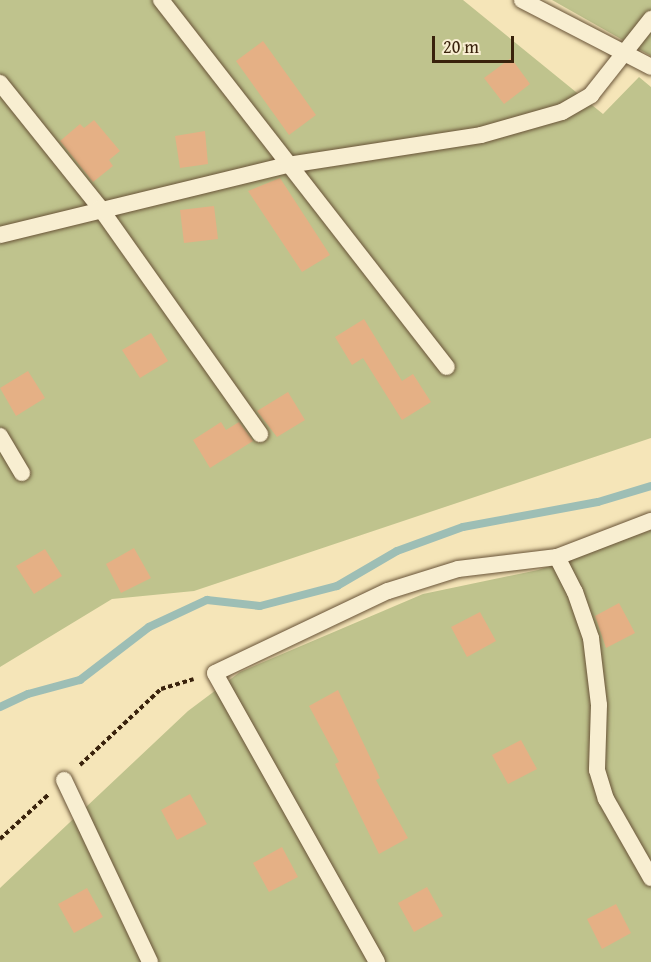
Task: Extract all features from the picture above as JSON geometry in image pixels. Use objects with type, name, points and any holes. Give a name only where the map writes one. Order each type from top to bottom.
[{"type":"lane","points":[[161,0],[447,367]]},
{"type":"lane","points":[[522,0],[651,67]]},
{"type":"lane","points":[[0,234],[100,208],[288,165],[481,135],[562,112],[591,95],[627,54],[651,19]]},
{"type":"lane","points":[[0,83],[100,208],[260,434]]},
{"type":"lane","points":[[0,436],[22,473]]},
{"type":"lane","points":[[377,962],[214,673],[388,591],[458,568],[557,557],[651,521]]},
{"type":"lane","points":[[557,557],[575,592],[591,638],[599,705],[597,771],[606,799],[651,878]]},
{"type":"lane","points":[[64,780],[150,962]]},
{"type":"path","points":[[0,840],[161,689],[214,673]]},
{"type":"green space","points":[[0,0],[463,0],[603,114],[639,77],[651,87],[651,438],[194,591],[112,599],[0,667]]},
{"type":"green space","points":[[552,0],[651,0],[651,56]]},
{"type":"green space","points":[[651,530],[651,962],[0,962],[0,888],[188,711],[240,672],[423,594],[538,570]]},
{"type":"building","points":[[263,41],[316,115],[289,135],[236,61]]},
{"type":"building","points":[[511,58],[530,84],[504,104],[484,78]]},
{"type":"building","points":[[94,120],[120,151],[109,160],[113,166],[93,182],[60,141],[80,124],[84,128]]},
{"type":"building","points":[[205,131],[208,164],[180,168],[175,136]]},
{"type":"building","points":[[280,178],[330,255],[302,272],[248,191]]},
{"type":"building","points":[[214,206],[218,239],[184,243],[180,210]]},
{"type":"building","points":[[364,319],[402,381],[413,374],[431,402],[402,420],[363,358],[352,365],[335,337]]},
{"type":"building","points":[[151,333],[168,361],[140,378],[122,350]]},
{"type":"building","points":[[28,371],[45,398],[16,416],[0,388]]},
{"type":"building","points":[[288,392],[305,420],[277,437],[257,411]]},
{"type":"building","points":[[221,422],[226,430],[239,422],[253,441],[210,468],[193,440]]},
{"type":"building","points":[[134,548],[151,578],[121,593],[106,564]]},
{"type":"building","points":[[45,549],[62,576],[34,594],[16,566]]},
{"type":"building","points":[[619,603],[635,633],[606,648],[595,616]]},
{"type":"building","points":[[480,612],[496,641],[467,657],[451,627]]},
{"type":"building","points":[[338,690],[380,778],[376,780],[408,838],[379,854],[335,764],[339,762],[309,706]]},
{"type":"building","points":[[521,740],[537,769],[508,784],[492,755]]},
{"type":"building","points":[[190,794],[207,824],[177,840],[161,810]]},
{"type":"building","points":[[282,847],[298,877],[269,892],[253,863]]},
{"type":"building","points":[[427,887],[443,916],[414,932],[398,903]]},
{"type":"building","points":[[87,888],[103,917],[74,933],[58,904]]},
{"type":"building","points":[[616,904],[631,933],[602,949],[587,919]]},
{"type":"waterway","points":[[0,707],[28,694],[80,680],[149,627],[207,600],[260,606],[337,586],[397,551],[463,527],[598,502],[651,486]]}]
